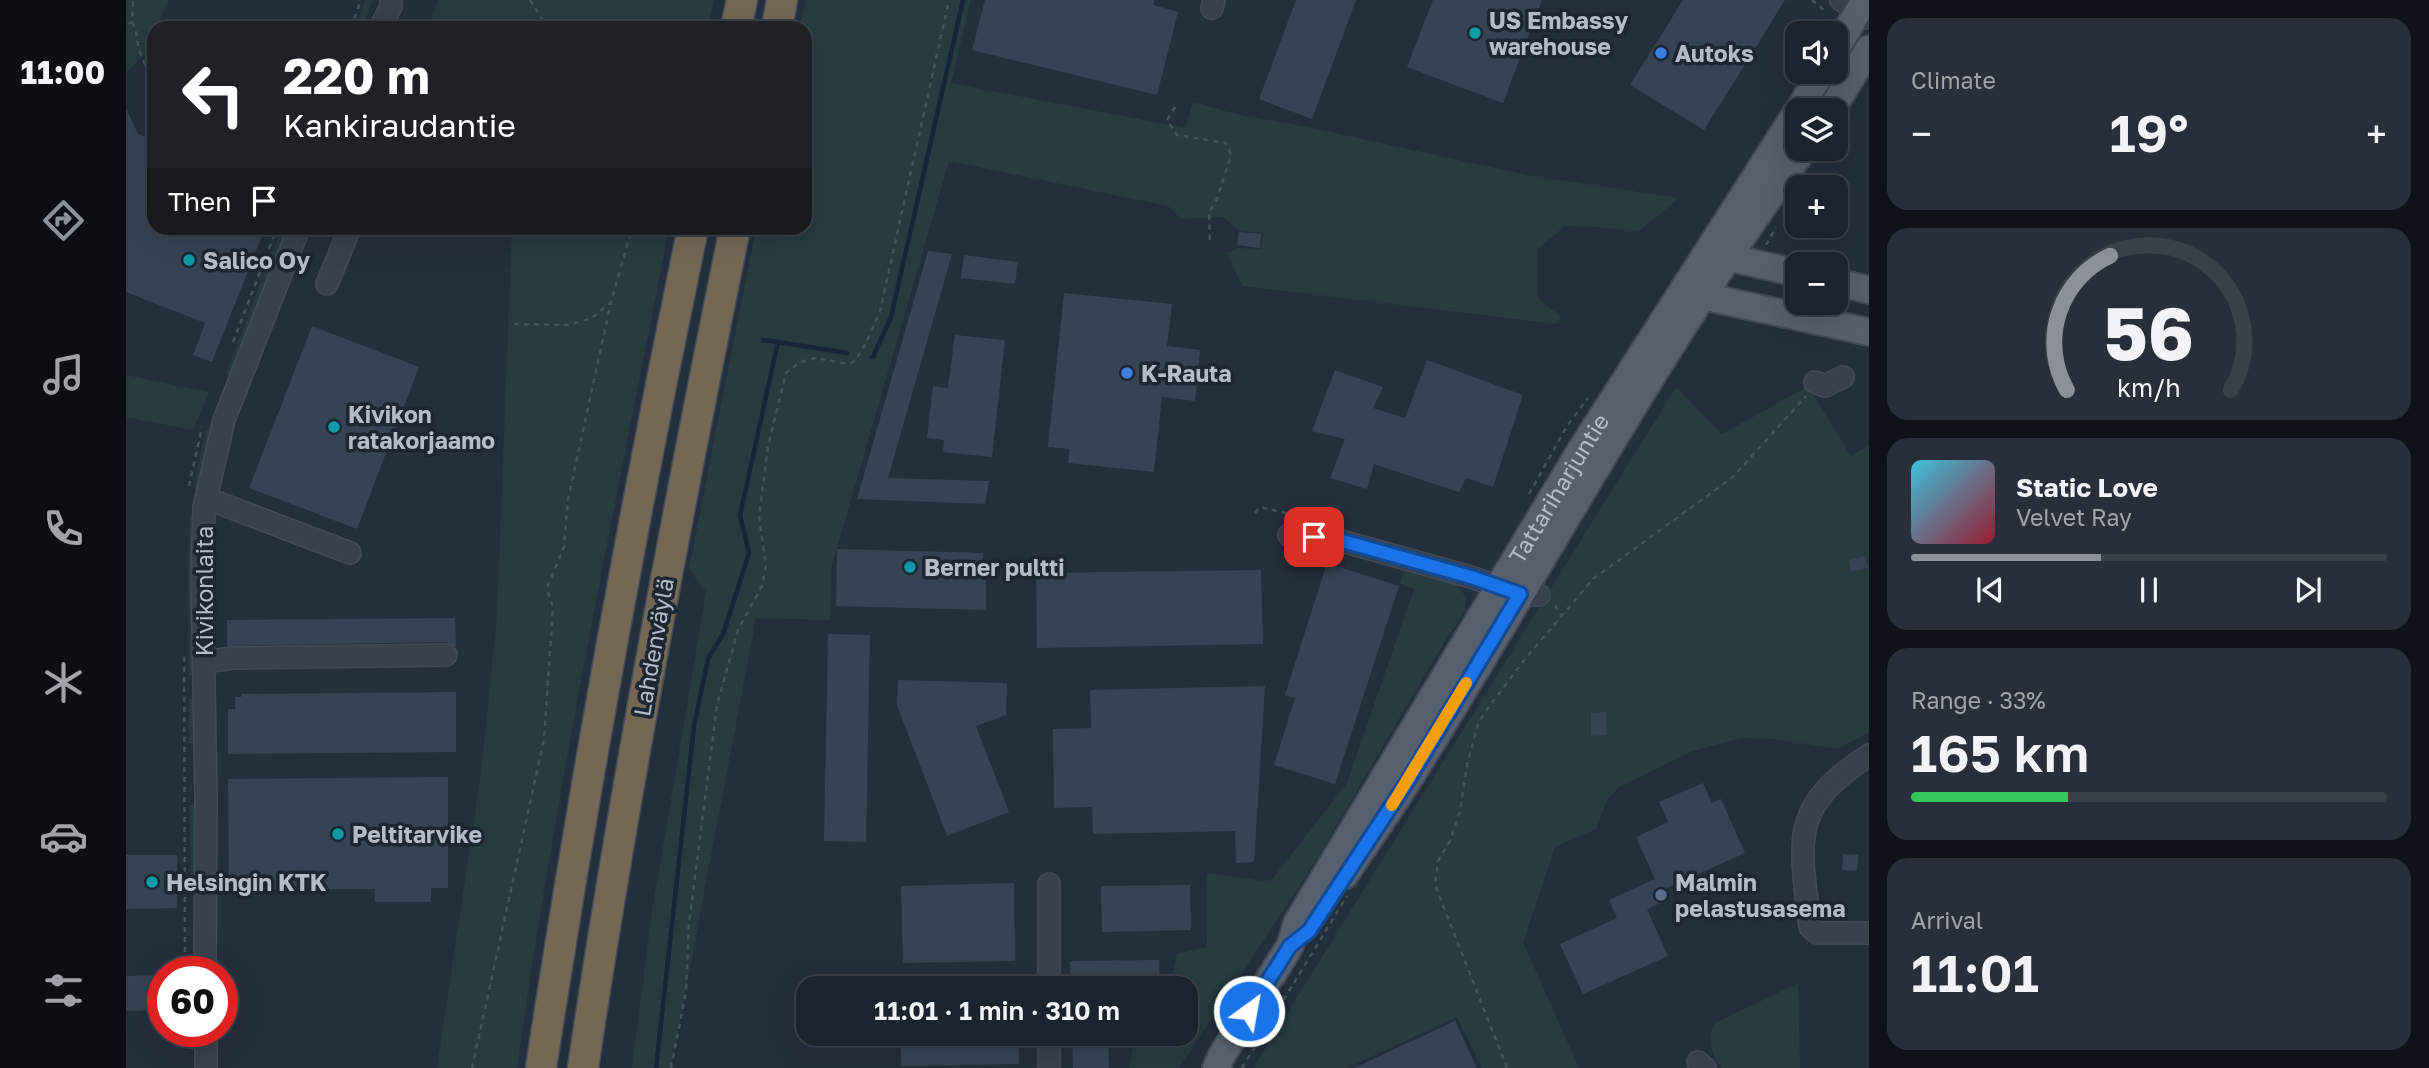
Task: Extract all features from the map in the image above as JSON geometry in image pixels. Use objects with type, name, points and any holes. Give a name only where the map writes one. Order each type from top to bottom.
[{"type":"highway","points":[[738,21],[742,0]]},
{"type":"highway","points":[[778,21],[782,0]]},
{"type":"highway","name":"Lahdenväylä","points":[[541,1068],[582,811],[628,558],[692,235]]},
{"type":"highway","name":"Lahdenväylä","points":[[583,1068],[621,817],[667,565],[735,235]]},
{"type":"main road","points":[[1838,98],[1869,49]]},
{"type":"main road","name":"Tattariharjuntie","points":[[1222,1065],[1290,946],[1297,923],[1365,844],[1407,782],[1520,592],[1584,445],[1693,294],[1785,134]]},
{"type":"main road","name":"Tattariharjuntie","points":[[1717,255],[1794,161]]},
{"type":"main road","points":[[1717,255],[1785,270]]},
{"type":"main road","points":[[1848,285],[1869,290]]},
{"type":"main road","points":[[1693,294],[1869,332]]},
{"type":"street","points":[[373,21],[382,0]]},
{"type":"street","points":[[384,21],[391,7],[391,0]]},
{"type":"street","name":"Kivikonlaita","points":[[205,956],[202,541],[206,500],[224,419],[296,235]]},
{"type":"street","points":[[327,284],[347,235]]},
{"type":"street","points":[[1810,389],[1825,386],[1843,377]]},
{"type":"street","points":[[206,500],[349,554]]},
{"type":"street","points":[[1289,535],[1339,540],[1520,592]]},
{"type":"street","points":[[204,662],[233,658],[446,655]]},
{"type":"street","points":[[1869,755],[1842,772],[1819,797],[1805,825],[1801,849],[1810,927],[1817,933],[1869,933]]},
{"type":"street","points":[[1049,884],[1049,976]]},
{"type":"street","points":[[1049,1046],[1049,1068]]},
{"type":"street","points":[[206,1047],[206,1068]]},
{"type":"path","points":[[133,0],[130,23],[138,34],[142,61],[147,68]]},
{"type":"path","points":[[354,21],[361,0]]},
{"type":"path","points":[[530,0],[544,21]]},
{"type":"path","points":[[671,1068],[686,992],[689,923],[717,705],[738,630],[762,586],[765,566],[759,517],[768,446],[786,373],[800,362],[816,358],[848,364],[855,361],[880,311],[949,0]]},
{"type":"path","points":[[1812,0],[1852,9]]},
{"type":"path","points":[[1175,107],[1167,120],[1177,135],[1226,143],[1231,155],[1217,199],[1209,212],[1210,244]]},
{"type":"path","points":[[1753,262],[1776,226]]},
{"type":"path","points":[[472,1068],[544,739],[553,608],[547,588],[564,547],[568,500],[611,302],[630,235]]},
{"type":"path","points":[[514,324],[569,326],[592,318],[611,302]]},
{"type":"path","points":[[1507,1068],[1435,885],[1438,861],[1450,841],[1460,811],[1467,765],[1478,724],[1525,659],[1592,579],[1733,477],[1810,389]]},
{"type":"path","points":[[1222,1065],[1350,891]]},
{"type":"green space","points":[[126,0],[168,0],[160,21],[147,21],[147,50],[126,73]]},
{"type":"green space","points":[[365,0],[373,0],[366,21],[358,21]]},
{"type":"green space","points":[[438,0],[714,0],[710,21],[429,21]]},
{"type":"green space","points":[[806,0],[971,0],[951,83],[1185,128],[1193,102],[1236,114],[1527,175],[1679,198],[1638,232],[1565,226],[1538,249],[1538,298],[1561,317],[1558,324],[1242,286],[1227,253],[1237,248],[1261,249],[1265,233],[1239,231],[1223,217],[1181,219],[1168,206],[949,161],[831,569],[830,620],[756,618],[671,1068],[632,1068],[651,918],[706,592],[689,569],[755,235],[812,235],[812,21],[801,21]]},
{"type":"green space","points":[[279,235],[287,235],[233,377],[226,374]]},
{"type":"green space","points":[[512,235],[668,235],[568,752],[517,1068],[437,1068],[481,774],[497,616]]},
{"type":"green space","points":[[126,375],[209,392],[193,430],[126,417]]},
{"type":"green space","points":[[1808,386],[1851,456],[1869,445],[1869,732],[1838,749],[1773,739],[1742,738],[1693,751],[1619,787],[1607,800],[1596,829],[1555,847],[1523,942],[1579,1068],[1482,1068],[1457,1017],[1347,1068],[1253,1068],[1676,387],[1722,434]]},
{"type":"green space","points":[[206,430],[213,432],[200,491],[193,489]]},
{"type":"green space","points":[[190,515],[197,516],[196,675],[189,676],[188,570]]},
{"type":"green space","points":[[1406,567],[1437,577],[1459,588],[1465,596],[1465,607],[1460,620],[1447,637],[1316,861],[1198,1039],[1198,976],[1173,976],[1177,954],[1207,947],[1206,873],[1270,882],[1347,783],[1414,589],[1400,583]]},
{"type":"green space","points":[[196,698],[197,744],[189,743],[189,699]]},
{"type":"green space","points":[[190,805],[197,805],[197,889],[191,889]]},
{"type":"green space","points":[[1798,983],[1800,1068],[1722,1068],[1711,1047],[1715,1023]]},
{"type":"green space","points":[[1133,1046],[1194,1046],[1179,1068],[1129,1068]]},
{"type":"building","points":[[985,0],[1154,0],[1153,5],[1178,12],[1157,95],[972,50]]},
{"type":"building","points":[[1296,0],[1356,0],[1312,119],[1259,99]]},
{"type":"building","name":"US Embassy warehouse","points":[[1433,0],[1542,0],[1503,103],[1407,67]]},
{"type":"building","points":[[1683,0],[1785,0],[1704,130],[1630,85]]},
{"type":"building","name":"Salico Oy","points":[[126,108],[138,134],[147,137],[147,235],[262,235],[212,362],[193,355],[205,323],[126,292]]},
{"type":"building","points":[[1239,232],[1261,234],[1260,248],[1237,245]]},
{"type":"building","points":[[928,251],[952,254],[888,478],[989,481],[985,504],[857,499]]},
{"type":"building","points":[[964,255],[1018,262],[1015,284],[961,278]]},
{"type":"building","name":"K-Rauta","points":[[1064,293],[1172,304],[1167,346],[1200,350],[1195,401],[1162,397],[1154,472],[1068,463],[1070,449],[1048,447]]},
{"type":"building","name":"Kivikon ratakorjaamo","points":[[312,326],[419,367],[357,529],[249,488]]},
{"type":"building","points":[[955,335],[1005,340],[992,457],[943,452],[944,440],[927,438],[933,386],[948,388]]},
{"type":"building","points":[[1427,360],[1523,395],[1493,487],[1466,478],[1459,492],[1374,464],[1367,489],[1330,478],[1345,439],[1312,431],[1335,370],[1383,387],[1373,408],[1405,418]]},
{"type":"building","name":"Berner pultti","points":[[837,549],[983,553],[982,580],[986,580],[986,610],[836,606]]},
{"type":"building","points":[[1865,556],[1868,568],[1851,572],[1849,560]]},
{"type":"building","points":[[1327,563],[1399,586],[1335,784],[1274,765],[1295,698],[1285,695]]},
{"type":"building","points":[[1261,570],[1263,644],[1037,648],[1036,573]]},
{"type":"building","points":[[455,618],[456,647],[446,642],[227,646],[227,620]]},
{"type":"building","points":[[828,634],[870,635],[866,842],[824,841]]},
{"type":"building","points":[[898,680],[1007,683],[1006,715],[976,726],[1009,812],[947,836],[897,705]]},
{"type":"building","points":[[1265,686],[1254,862],[1236,863],[1235,831],[1093,834],[1092,807],[1054,808],[1053,729],[1091,728],[1090,690]]},
{"type":"building","points":[[456,692],[456,752],[228,754],[228,709],[235,709],[235,697],[241,697],[241,694]]},
{"type":"building","points":[[1606,712],[1606,735],[1591,736],[1591,713]]},
{"type":"building","name":"Peltitarvike","points":[[448,777],[448,888],[431,888],[431,902],[375,902],[375,889],[229,890],[228,779]]},
{"type":"building","points":[[1703,783],[1712,803],[1721,799],[1745,853],[1660,891],[1665,901],[1647,909],[1668,956],[1583,994],[1560,944],[1617,918],[1609,900],[1655,879],[1636,837],[1668,822],[1659,802]]},
{"type":"building","points":[[1843,854],[1858,855],[1857,871],[1842,870]]},
{"type":"building","name":"Helsingin KTK","points":[[126,855],[177,855],[177,908],[126,909]]},
{"type":"building","points":[[1014,883],[1015,961],[903,963],[901,886]]},
{"type":"building","points":[[1190,885],[1191,930],[1102,932],[1101,886]]},
{"type":"building","points":[[1159,960],[1160,976],[1071,976],[1070,961]]},
{"type":"building","points":[[147,975],[147,1010],[126,1011],[126,976]]},
{"type":"building","points":[[1455,1021],[1477,1068],[1354,1068]]},
{"type":"building","points":[[901,1046],[1018,1046],[1019,1064],[901,1066]]},
{"type":"building","points":[[1072,1046],[1108,1046],[1109,1068],[1073,1068]]},
{"type":"waterway","points":[[871,357],[891,317],[963,0]]},
{"type":"waterway","points":[[763,340],[778,342]]},
{"type":"waterway","points":[[656,1068],[694,726],[708,659],[724,632],[749,553],[740,515],[778,342],[847,353]]},
{"type":"slow traffic","points":[[1392,805],[1466,683]]},
{"type":"place","name":"US Embassy warehouse","points":[[1475,33]]},
{"type":"place","name":"Autoks","points":[[1661,53]]},
{"type":"place","name":"Salico Oy","points":[[189,260]]},
{"type":"place","name":"K-Rauta","points":[[1127,373]]},
{"type":"place","name":"Kivikon ratakorjaamo","points":[[334,427]]},
{"type":"place","name":"Berner pultti","points":[[910,567]]},
{"type":"place","name":"Peltitarvike","points":[[338,834]]},
{"type":"place","name":"Helsingin KTK","points":[[152,882]]},
{"type":"place","name":"Malmin pelastusasema","points":[[1661,895]]},
{"type":"route","points":[[1249,1011],[1290,946],[1309,931],[1407,782],[1520,594],[1471,577],[1339,540],[1314,537]]}]
